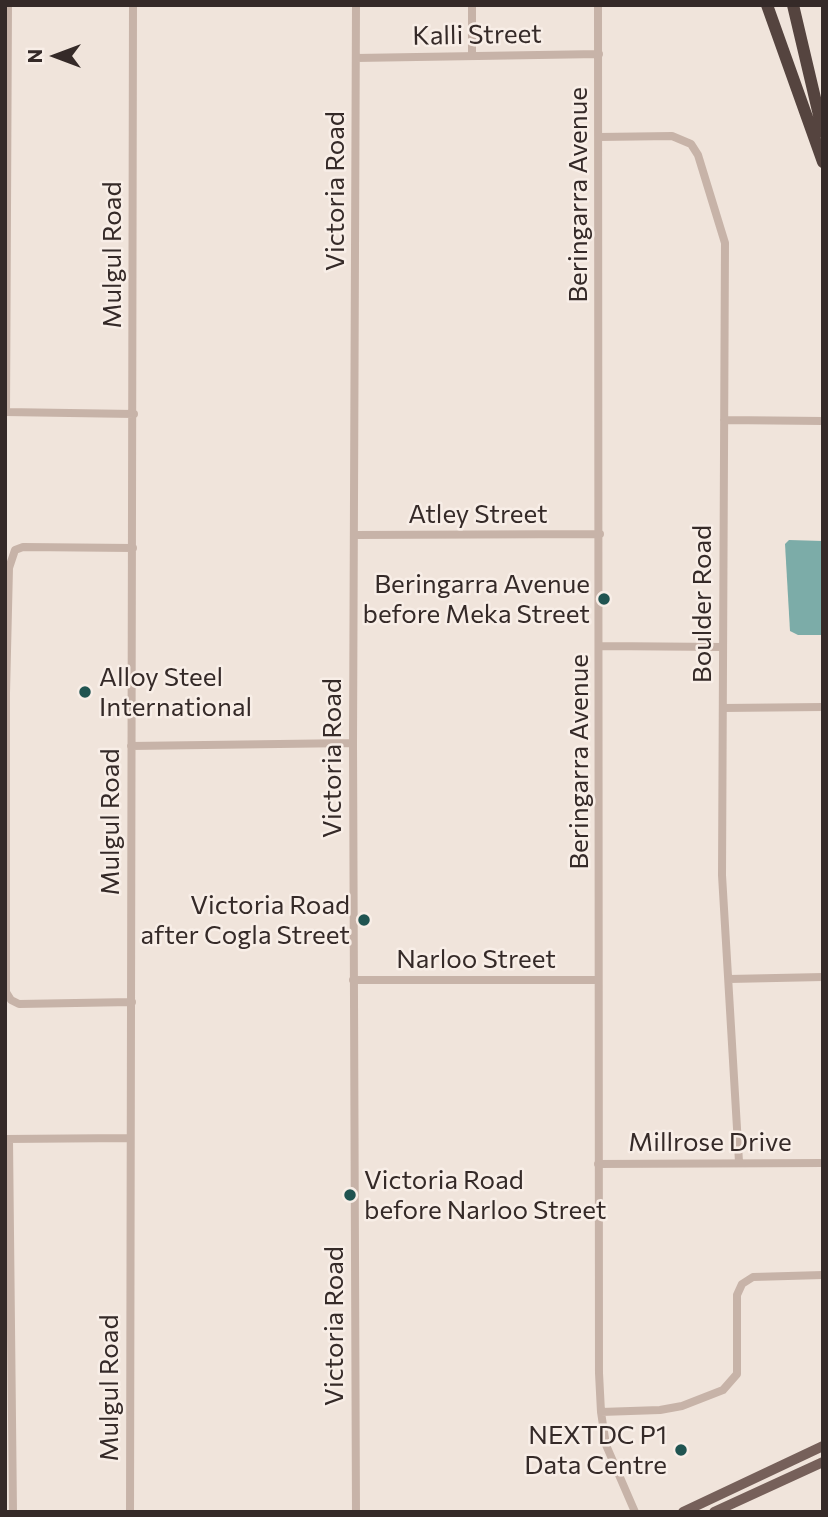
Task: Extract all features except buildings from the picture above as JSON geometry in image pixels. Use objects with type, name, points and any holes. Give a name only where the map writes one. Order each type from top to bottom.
[{"type":"highway","points":[[767,5],[823,162]]},
{"type":"highway","points":[[793,5],[823,132]]},
{"type":"main road","points":[[683,1512],[823,1446]]},
{"type":"main road","points":[[714,1512],[823,1462]]},
{"type":"street","points":[[8,5],[6,412],[134,414]]},
{"type":"street","name":"Mulgul Road","points":[[130,1512],[134,5]]},
{"type":"street","name":"Victoria Road","points":[[355,5],[353,743],[356,1512]]},
{"type":"street","points":[[472,5],[472,56]]},
{"type":"street","name":"Beringarra Avenue","points":[[598,5],[601,646],[598,1164],[601,1412],[606,1445],[635,1512]]},
{"type":"street","name":"Kalli Street","points":[[356,58],[598,54]]},
{"type":"street","name":"Boulder Road","points":[[599,137],[672,136],[691,144],[698,155],[725,243],[722,875],[739,1163]]},
{"type":"street","points":[[724,420],[823,421]]},
{"type":"street","name":"Atley Street","points":[[355,535],[600,534]]},
{"type":"street","points":[[132,1002],[19,1004],[11,1000],[6,992],[6,693],[9,568],[15,550],[23,547],[133,548]]},
{"type":"street","points":[[601,646],[723,647]]},
{"type":"street","points":[[723,708],[823,707]]},
{"type":"street","points":[[131,746],[353,743]]},
{"type":"street","points":[[729,979],[823,977]]},
{"type":"street","name":"Narloo Street","points":[[354,980],[598,980]]},
{"type":"street","points":[[13,1512],[7,1140],[130,1138]]},
{"type":"street","name":"Millrose Drive","points":[[598,1164],[823,1163]]},
{"type":"street","points":[[601,1412],[660,1410],[682,1406],[723,1390],[737,1374],[737,1295],[742,1283],[752,1277],[823,1275]]},
{"type":"water","points":[[789,540],[823,541],[823,635],[798,635],[790,631],[785,544]]},
{"type":"place","name":"Beringarra Avenue before Meka Street","points":[[604,599]]},
{"type":"place","name":"Alloy Steel International","points":[[85,692]]},
{"type":"place","name":"Victoria Road after Cogla Street","points":[[364,920]]},
{"type":"place","name":"Victoria Road before Narloo Street","points":[[350,1195]]},
{"type":"place","name":"NEXTDC P1 Data Centre","points":[[681,1450]]}]
